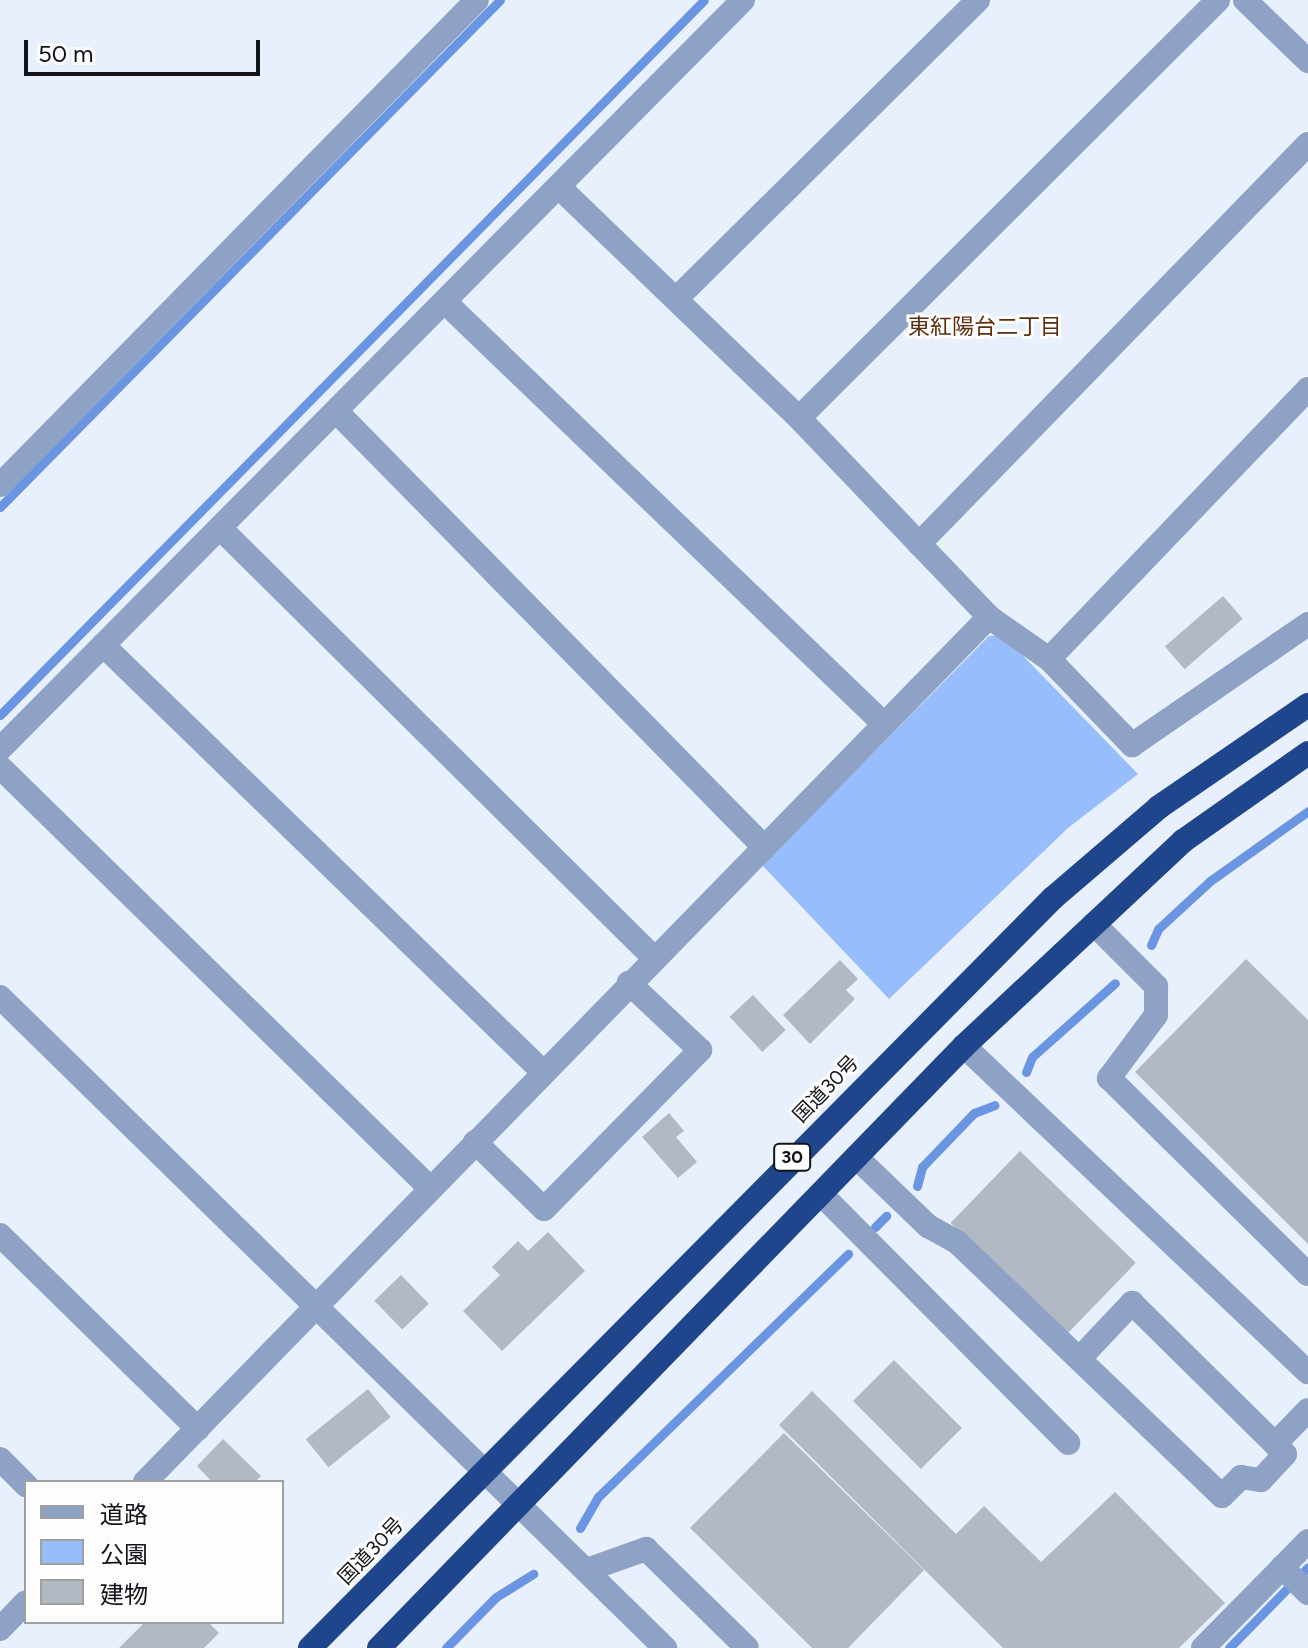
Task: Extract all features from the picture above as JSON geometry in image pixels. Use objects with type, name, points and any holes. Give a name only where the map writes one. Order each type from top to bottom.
[{"type":"highway","name":"国道30号","points":[[310,1648],[1053,898],[1159,807],[1308,705]]},
{"type":"highway","name":"30","points":[[379,1648],[964,1046],[1183,841],[1308,753]]},
{"type":"street","points":[[0,485],[477,0]]},
{"type":"street","points":[[0,749],[560,188],[743,0]]},
{"type":"street","points":[[676,299],[978,0]]},
{"type":"street","points":[[799,418],[1218,0]]},
{"type":"street","points":[[1245,0],[1308,61]]},
{"type":"street","points":[[919,544],[1308,144]]},
{"type":"street","points":[[560,188],[799,418],[989,617],[1049,659],[1132,745],[1308,624]]},
{"type":"street","points":[[445,302],[884,724]]},
{"type":"street","points":[[1049,659],[1308,389]]},
{"type":"street","points":[[336,411],[764,847]]},
{"type":"street","points":[[220,528],[654,958]]},
{"type":"street","points":[[147,1480],[318,1308],[542,1071],[989,617]]},
{"type":"street","points":[[103,645],[542,1071]]},
{"type":"street","points":[[0,767],[431,1189]]},
{"type":"street","points":[[1094,924],[1156,986],[1156,1015],[1109,1078],[1308,1274]]},
{"type":"street","points":[[475,1142],[544,1209],[689,1062],[700,1050],[629,983]]},
{"type":"street","points":[[0,997],[521,1502],[665,1648]]},
{"type":"street","points":[[964,1046],[1308,1372]]},
{"type":"street","points":[[856,1157],[1080,1358],[1222,1496],[1241,1477],[1261,1480],[1285,1454],[1132,1303],[1080,1358]]},
{"type":"street","points":[[821,1194],[1068,1443]]},
{"type":"street","points":[[0,1235],[198,1429]]},
{"type":"street","points":[[1275,1444],[1308,1410]]},
{"type":"street","points":[[0,1459],[24,1483]]},
{"type":"street","points":[[1203,1648],[1296,1580],[1308,1541]]},
{"type":"street","points":[[587,1570],[646,1549],[747,1648]]},
{"type":"street","points":[[0,1629],[24,1604]]},
{"type":"green space","points":[[1003,635],[1138,774],[1068,828],[889,999],[762,865],[989,636]]},
{"type":"building","points":[[1223,596],[1243,619],[1185,669],[1165,647]]},
{"type":"building","points":[[1246,959],[1308,1020],[1308,1244],[1135,1072]]},
{"type":"building","points":[[840,960],[858,979],[846,990],[855,999],[810,1044],[783,1015]]},
{"type":"building","points":[[753,995],[786,1030],[762,1052],[730,1017]]},
{"type":"building","points":[[669,1113],[684,1131],[676,1137],[697,1162],[678,1178],[642,1137]]},
{"type":"building","points":[[1020,1151],[1136,1263],[1066,1335],[951,1223]]},
{"type":"building","points":[[548,1232],[585,1271],[502,1351],[463,1311],[500,1275],[492,1267],[518,1241],[528,1251]]},
{"type":"building","points":[[401,1275],[429,1304],[402,1329],[374,1301]]},
{"type":"building","points":[[894,1360],[962,1428],[921,1469],[853,1401]]},
{"type":"building","points":[[368,1389],[391,1417],[328,1467],[306,1439]]},
{"type":"building","points":[[812,1391],[956,1534],[984,1506],[1041,1562],[1115,1492],[1225,1603],[1179,1648],[1003,1648],[779,1425]]},
{"type":"building","points":[[784,1433],[924,1570],[848,1648],[812,1648],[690,1528]]},
{"type":"building","points":[[223,1439],[261,1476],[257,1480],[210,1480],[197,1466]]},
{"type":"building","points":[[143,1624],[210,1624],[219,1633],[204,1648],[119,1648]]},
{"type":"waterway","points":[[0,507],[500,0]]},
{"type":"waterway","points":[[0,715],[704,0]]},
{"type":"waterway","points":[[1151,945],[1158,929],[1210,881],[1308,811]]},
{"type":"waterway","points":[[1026,1072],[1032,1057],[1115,983]]},
{"type":"waterway","points":[[917,1186],[922,1167],[974,1113],[995,1105]]},
{"type":"waterway","points":[[875,1227],[886,1216]]},
{"type":"waterway","points":[[580,1528],[598,1497],[848,1254]]},
{"type":"waterway","points":[[1229,1648],[1308,1567]]},
{"type":"waterway","points":[[446,1648],[496,1597],[533,1574]]},
{"type":"district","name":"東紅陽台二丁目","points":[[985,327]]}]
